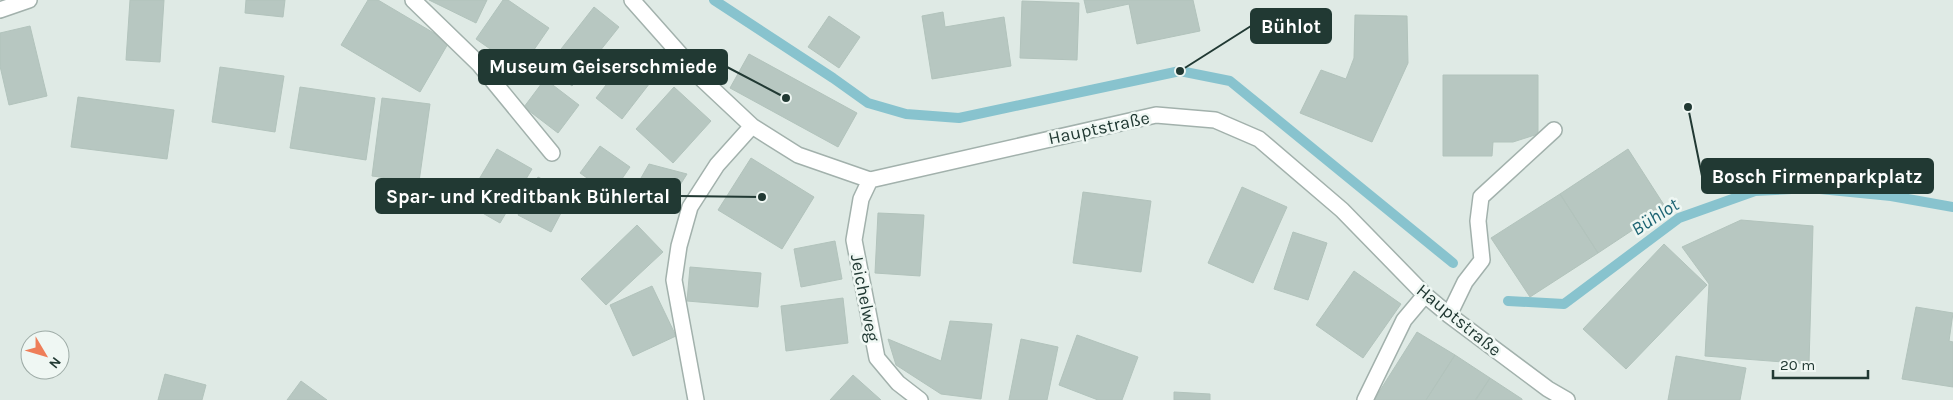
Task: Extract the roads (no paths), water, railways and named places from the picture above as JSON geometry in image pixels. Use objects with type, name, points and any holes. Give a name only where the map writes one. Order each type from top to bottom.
[{"type":"street","points":[[0,10],[29,0]]},
{"type":"street","points":[[412,0],[479,64],[552,153]]},
{"type":"street","points":[[632,0],[703,80],[752,126],[798,155],[870,180]]},
{"type":"street","name":"Hauptstraße","points":[[870,180],[1156,115],[1215,120],[1259,139],[1342,210],[1426,295],[1449,315],[1548,389],[1567,400]]},
{"type":"street","points":[[696,400],[674,280],[679,246],[690,207],[717,165],[752,126]]},
{"type":"street","points":[[1449,315],[1465,282],[1482,260],[1478,221],[1481,197],[1554,130]]},
{"type":"street","name":"Jeichelweg","points":[[870,180],[861,199],[854,240],[877,358],[898,383],[920,400]]},
{"type":"street","points":[[1365,400],[1404,320],[1426,295]]},
{"type":"waterway","name":"Bühlot","points":[[714,0],[868,103],[906,114],[959,118],[1180,71],[1230,81],[1453,263]]},
{"type":"waterway","name":"Bühlot","points":[[1508,301],[1564,304],[1679,218],[1755,191],[1810,188],[1891,196],[1953,207]]},
{"type":"place","name":"Bühlot","points":[[1180,71]]},
{"type":"place","name":"Museum Geiserschmiede","points":[[786,98]]},
{"type":"place","name":"Bosch Firmenparkplatz","points":[[1688,107]]},
{"type":"place","name":"Spar- und Kreditbank Bühlertal","points":[[762,197]]}]
